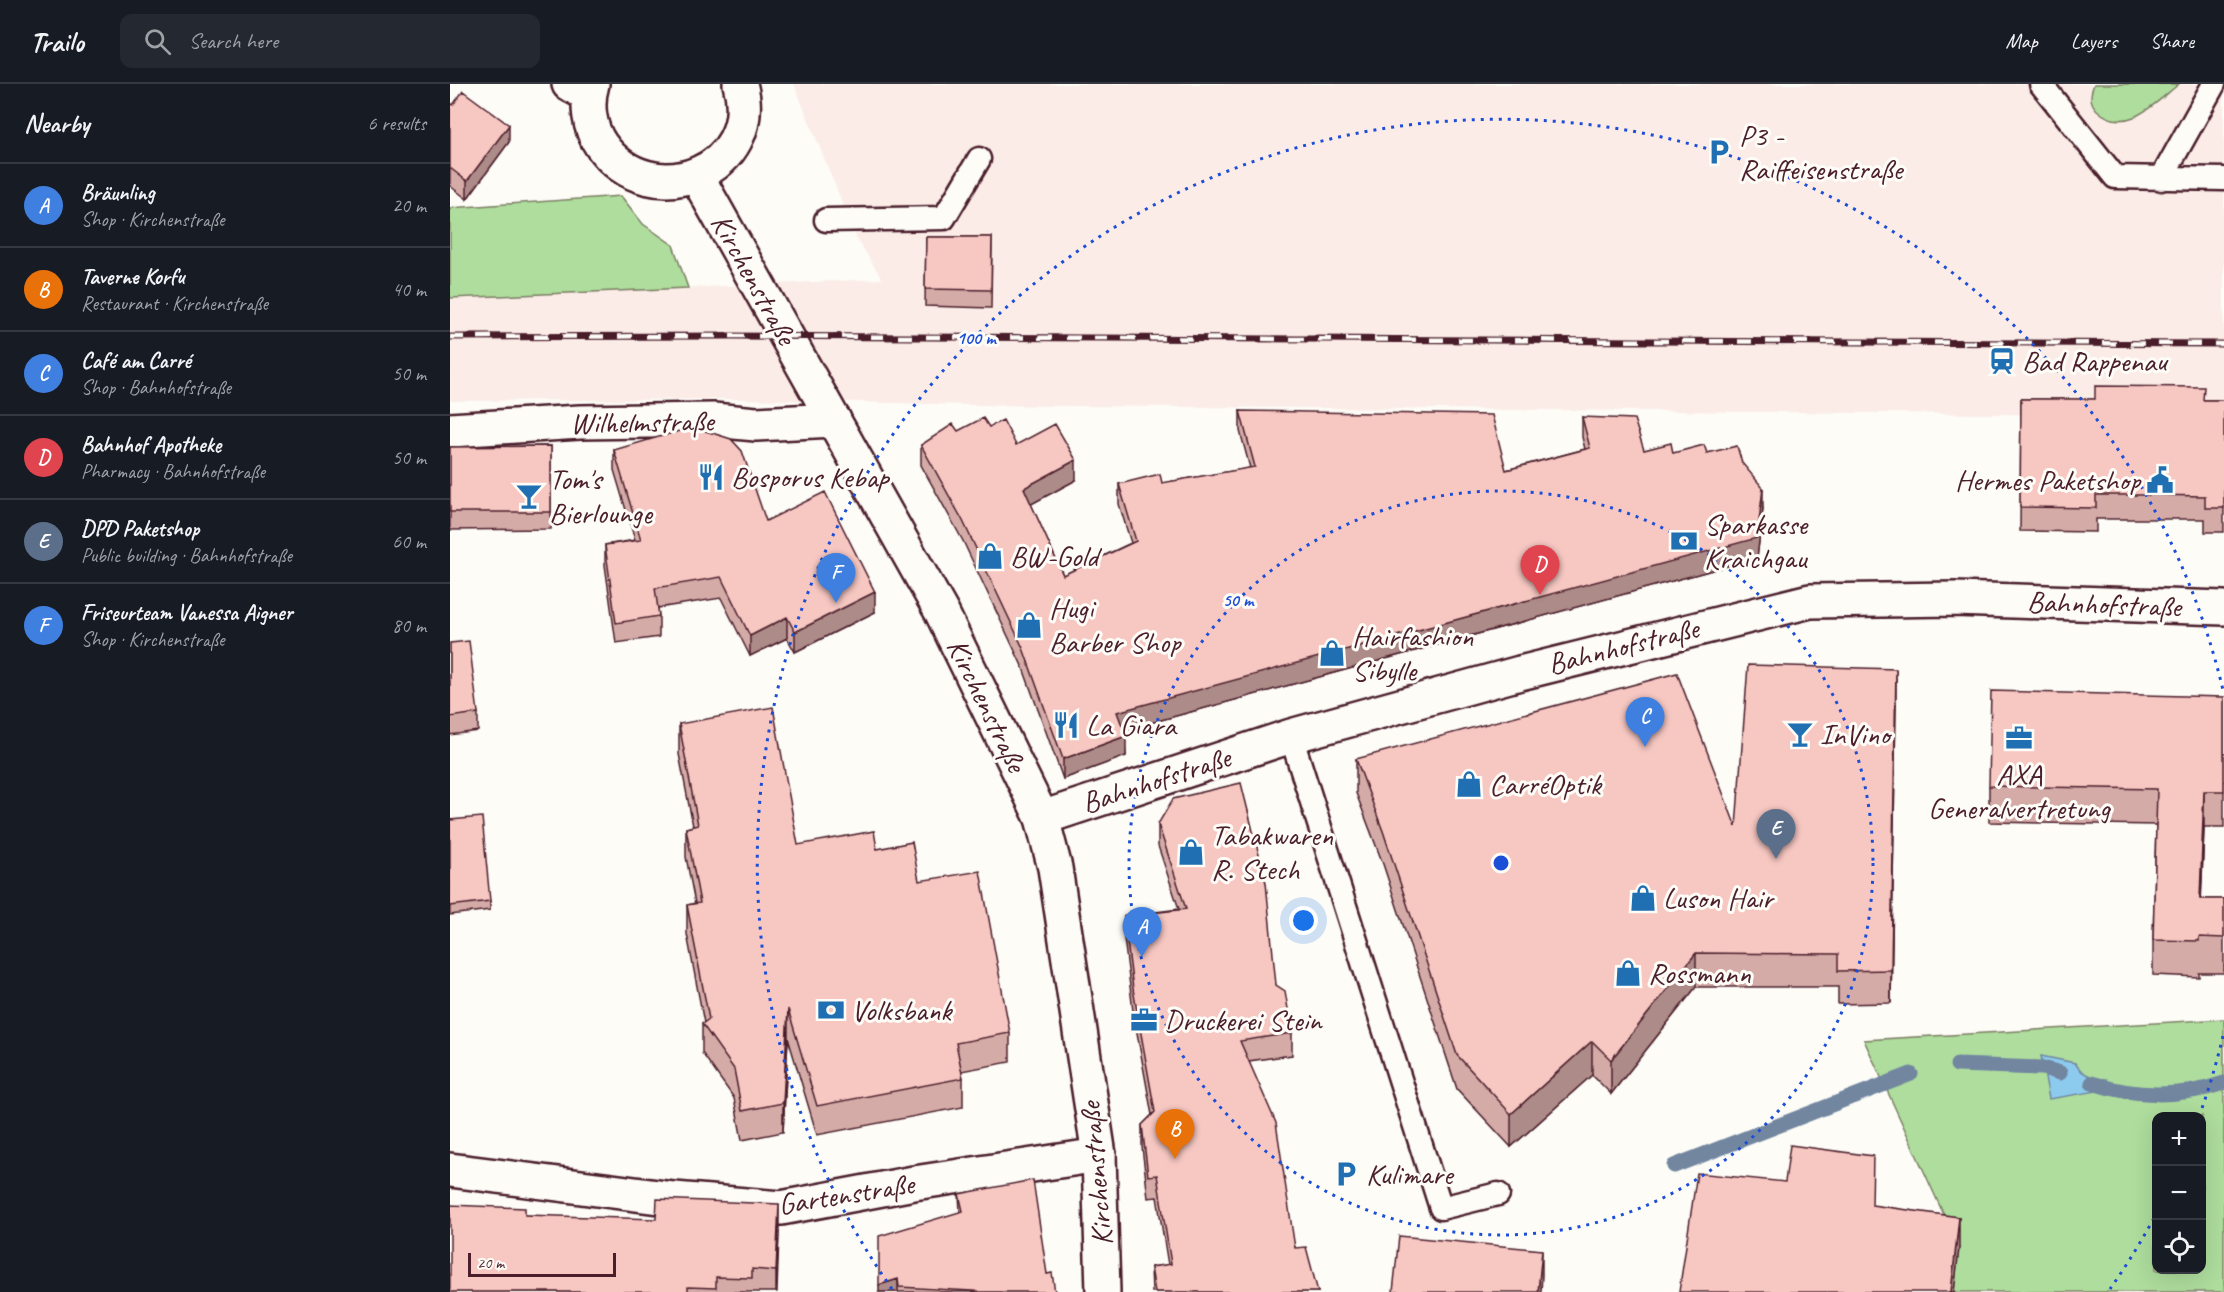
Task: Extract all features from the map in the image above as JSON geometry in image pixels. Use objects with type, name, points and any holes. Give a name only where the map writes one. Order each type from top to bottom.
[{"type":"street","points":[[583,88],[596,138],[609,156],[625,170],[656,180],[672,181],[696,175],[724,156],[734,142],[744,110],[741,84]]},
{"type":"street","name":"Kirchenstraße","points":[[696,175],[942,613],[1042,818],[1055,868],[1099,1155],[1103,1292]]},
{"type":"street","name":"Wilhelmstraße","points":[[450,430],[580,422],[713,420],[756,424],[834,420]]},
{"type":"street","name":"Bahnhofstraße","points":[[1042,818],[1291,736],[1520,673],[1810,600],[1955,599],[2224,608]]},
{"type":"street","name":"Gartenstraße","points":[[450,1170],[650,1196],[781,1208],[914,1184],[1099,1155]]},
{"type":"lane","points":[[2040,84],[2115,177],[2224,179]]},
{"type":"lane","points":[[2161,179],[2214,84]]},
{"type":"lane","points":[[826,220],[944,218],[979,159]]},
{"type":"lane","points":[[1291,736],[1441,1208],[1498,1194]]},
{"type":"shaded area","points":[[794,84],[2224,84],[2224,416],[966,405],[742,399],[450,401],[450,298],[882,279],[856,237]]},
{"type":"green space","points":[[2094,84],[2179,84],[2140,114],[2119,120],[2108,117],[2094,107],[2091,98]]},
{"type":"green space","points":[[621,196],[643,224],[673,245],[688,288],[450,298],[450,208]]},
{"type":"green space","points":[[2224,1019],[2224,1292],[1954,1292],[1959,1248],[1864,1040]]},
{"type":"water","points":[[2041,1056],[2075,1063],[2081,1071],[2089,1075],[2107,1079],[2110,1089],[2049,1099]]},
{"type":"building","points":[[463,91],[509,125],[467,181],[450,168],[450,103],[453,105]]},
{"type":"building","points":[[926,237],[992,237],[991,290],[925,289]]},
{"type":"building","points":[[2095,386],[2204,387],[2203,400],[2224,400],[2224,508],[2205,508],[2205,496],[2149,495],[2096,495],[2096,508],[2020,507],[2021,399],[2095,399]]},
{"type":"building","points":[[1240,411],[1492,415],[1506,470],[1590,448],[1582,417],[1634,419],[1644,450],[1671,443],[1673,453],[1704,445],[1707,453],[1737,446],[1742,463],[1763,488],[1757,538],[1117,712],[1126,736],[1063,759],[1023,648],[963,521],[921,445],[953,424],[958,431],[983,418],[989,427],[1003,420],[1016,445],[1055,424],[1076,460],[1024,488],[1063,575],[1136,541],[1119,484],[1160,474],[1162,483],[1255,467]]},
{"type":"building","points":[[693,427],[731,439],[742,451],[766,521],[825,492],[875,592],[795,632],[787,617],[750,636],[721,577],[655,588],[659,616],[616,623],[605,545],[641,540],[614,450]]},
{"type":"building","points":[[551,446],[551,512],[450,512],[450,447]]},
{"type":"building","points":[[469,641],[478,713],[450,717],[450,643]]},
{"type":"building","points":[[1748,665],[1896,669],[1891,970],[1838,971],[1838,954],[1696,953],[1611,1060],[1592,1041],[1511,1114],[1457,1055],[1383,831],[1356,759],[1677,673],[1736,827]]},
{"type":"building","points":[[1991,691],[2224,697],[2224,791],[2204,791],[2200,899],[2224,899],[2224,938],[2199,937],[2199,941],[2153,940],[2157,789],[1989,786]]},
{"type":"building","points":[[773,707],[798,845],[874,831],[877,849],[912,842],[919,881],[980,871],[1010,1033],[956,1043],[963,1078],[817,1106],[788,1009],[783,1103],[742,1111],[734,1069],[702,1024],[709,1019],[687,905],[700,903],[686,828],[698,825],[679,724]]},
{"type":"building","points":[[1241,783],[1266,883],[1276,985],[1285,991],[1292,1033],[1240,1041],[1276,1123],[1295,1248],[1306,1247],[1318,1292],[1155,1292],[1151,1267],[1171,1264],[1157,1175],[1148,1176],[1142,1125],[1155,1112],[1133,989],[1124,916],[1186,909],[1158,824],[1173,799]]},
{"type":"building","points":[[482,817],[490,901],[450,906],[450,820]]},
{"type":"building","points":[[1790,1145],[1873,1156],[1872,1205],[1959,1217],[1951,1292],[1679,1292],[1697,1173],[1785,1182]]},
{"type":"building","points":[[1033,1180],[1047,1274],[1052,1273],[1055,1292],[972,1292],[974,1291],[899,1287],[898,1279],[879,1285],[879,1236],[963,1211],[959,1194]]},
{"type":"building","points":[[657,1199],[779,1204],[776,1271],[752,1269],[752,1278],[716,1277],[716,1288],[688,1287],[688,1292],[450,1292],[450,1205],[525,1208],[525,1215],[656,1219]]},
{"type":"building","points":[[1399,1236],[1542,1250],[1538,1292],[1393,1292]]},
{"type":"waterway","points":[[1957,1065],[2043,1068],[2060,1073]]},
{"type":"waterway","points":[[1674,1166],[1911,1074]]},
{"type":"waterway","points":[[2092,1083],[2124,1091],[2158,1094],[2191,1091],[2224,1083]]},
{"type":"railway","points":[[450,337],[731,336],[2224,344]]},
{"type":"place","name":"P3 - Raiffeisenstraße","points":[[1719,152]]},
{"type":"place","name":"Bad Rappenau","points":[[2002,361]]},
{"type":"place","name":"Bosporus Kebap","points":[[711,477]]},
{"type":"place","name":"Hermes Paketshop","points":[[2160,480]]},
{"type":"place","name":"Tom's Bierlounge","points":[[529,496]]},
{"type":"place","name":"Sparkasse Kraichgau","points":[[1684,541]]},
{"type":"place","name":"BW-Gold","points":[[990,556]]},
{"type":"place","name":"Bahnhof Apotheke","points":[[1540,595]]},
{"type":"place","name":"Friseurteam Vanessa Aigner","points":[[836,603]]},
{"type":"place","name":"Hugi Barber Shop","points":[[1029,625]]},
{"type":"place","name":"Hairfashion Sibylle","points":[[1332,653]]},
{"type":"place","name":"La Giara","points":[[1066,725]]},
{"type":"place","name":"InVino","points":[[1800,734]]},
{"type":"place","name":"AXA Generalvertretung","points":[[2019,738]]},
{"type":"place","name":"Café am Carré","points":[[1645,747]]},
{"type":"place","name":"CarréOptik","points":[[1469,784]]},
{"type":"place","name":"Tabakwaren R. Stech","points":[[1191,852]]},
{"type":"place","name":"DPD Paketshop","points":[[1776,859]]},
{"type":"place","name":"Luson Hair","points":[[1643,898]]},
{"type":"place","name":"Bräunling","points":[[1142,957]]},
{"type":"place","name":"Rossmann","points":[[1628,973]]},
{"type":"place","name":"Volksbank","points":[[831,1010]]},
{"type":"place","name":"Druckerei Stein","points":[[1144,1020]]},
{"type":"place","name":"Taverne Korfu","points":[[1175,1159]]},
{"type":"place","name":"Kulimare","points":[[1346,1174]]}]
